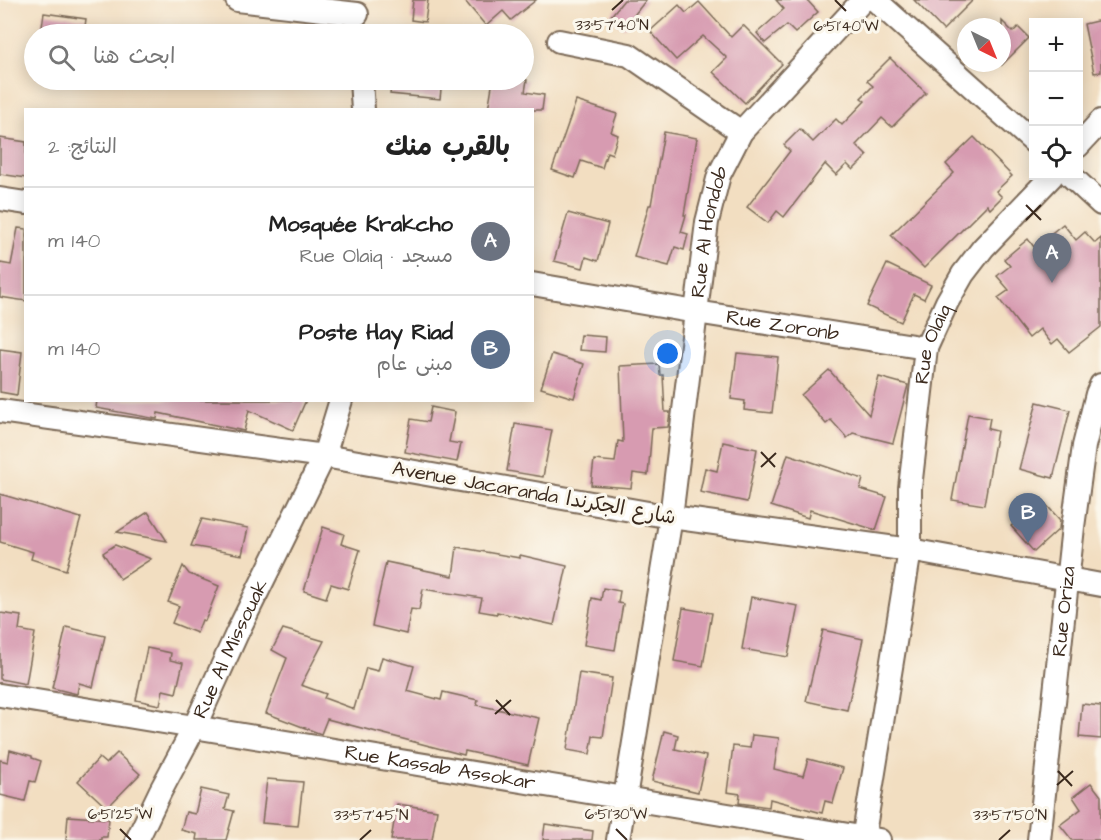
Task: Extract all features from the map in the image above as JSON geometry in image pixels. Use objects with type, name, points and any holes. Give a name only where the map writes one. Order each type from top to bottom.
[{"type":"street","points":[[237,0],[357,16]]},
{"type":"street","name":"Rue Al Hondob","points":[[618,840],[671,517],[707,222],[719,174],[741,132],[863,0]]},
{"type":"street","points":[[875,0],[1029,138]]},
{"type":"street","points":[[559,40],[629,55],[741,132]]},
{"type":"street","points":[[362,90],[363,108]]},
{"type":"street","points":[[1083,141],[1101,121]]},
{"type":"street","name":"Rue Olaiq","points":[[910,550],[910,488],[926,348],[963,274],[983,248],[1048,180]]},
{"type":"street","points":[[1075,180],[1101,204]]},
{"type":"street","points":[[0,199],[24,202]]},
{"type":"street","name":"Rue Zoronb","points":[[534,284],[926,348]]},
{"type":"street","name":"Rue Oriza","points":[[1039,840],[1084,446],[1101,385]]},
{"type":"street","name":"Rue Al Missouak","points":[[137,840],[194,728],[238,631],[324,456],[340,402]]},
{"type":"street","name":"Avenue Jacaranda شارع الجكرندا","points":[[0,411],[324,456],[671,517],[910,550],[1101,585]]},
{"type":"street","points":[[869,839],[910,550]]},
{"type":"street","name":"Rue Kassab Assokar","points":[[0,694],[869,839]]},
{"type":"building","points":[[413,0],[428,0],[425,22],[411,20]]},
{"type":"building","points":[[464,0],[536,0],[511,20],[503,11],[488,24],[484,24]]},
{"type":"building","points":[[624,0],[646,0],[624,28],[610,17]]},
{"type":"building","points":[[776,0],[807,0],[818,12],[795,33],[787,25],[765,43],[757,33],[784,9]]},
{"type":"building","points":[[914,0],[973,0],[943,30]]},
{"type":"building","points":[[699,2],[731,37],[743,25],[782,64],[745,103],[713,72],[727,58],[703,36],[676,60],[650,31],[679,5],[686,13]]},
{"type":"building","points":[[44,13],[86,19],[85,24],[42,24]]},
{"type":"building","points":[[1101,20],[1101,72],[1094,73],[1084,24]]},
{"type":"building","points":[[1018,27],[1029,38],[1011,56],[1011,30],[1013,32]]},
{"type":"building","points":[[890,58],[926,93],[892,127],[882,118],[856,145],[867,156],[853,170],[847,164],[836,175],[825,164],[784,217],[777,211],[768,223],[747,207],[790,151],[784,145],[800,129],[813,142],[836,119],[842,125],[865,101],[861,98],[873,86],[867,81]]},
{"type":"building","points":[[391,90],[441,90],[440,99],[390,94]]},
{"type":"building","points":[[491,90],[525,90],[525,92],[544,95],[542,110],[488,108]]},
{"type":"building","points":[[576,101],[617,114],[611,132],[618,135],[612,154],[607,152],[602,168],[581,161],[575,178],[552,170]]},
{"type":"building","points":[[664,132],[697,138],[684,215],[686,215],[681,232],[688,234],[684,250],[675,247],[669,266],[634,257],[649,205],[651,205]]},
{"type":"building","points":[[974,137],[1012,176],[996,191],[1002,197],[990,209],[987,205],[924,268],[891,235],[954,173],[946,164]]},
{"type":"building","points":[[0,138],[24,142],[24,178],[0,174]]},
{"type":"building","points":[[568,213],[608,224],[598,261],[586,257],[583,268],[554,261]]},
{"type":"building","points":[[1063,224],[1076,240],[1085,232],[1095,243],[1101,238],[1101,327],[1069,352],[1058,339],[1052,344],[1040,329],[1029,338],[998,298],[1009,290],[997,276],[1010,266],[1004,259],[1028,239],[1034,247]]},
{"type":"building","points":[[18,228],[24,229],[24,301],[0,297],[0,263],[11,265]]},
{"type":"building","points":[[887,264],[931,285],[924,299],[914,294],[901,322],[867,306]]},
{"type":"building","points":[[581,335],[606,337],[605,352],[579,350]]},
{"type":"building","points":[[0,349],[22,352],[17,395],[0,392]]},
{"type":"building","points":[[737,353],[778,357],[772,413],[744,410],[745,401],[731,399]]},
{"type":"building","points":[[552,354],[584,364],[574,398],[541,388]]},
{"type":"building","points":[[659,364],[660,375],[663,375],[665,412],[670,412],[668,427],[652,428],[648,475],[633,473],[631,488],[591,485],[594,460],[615,462],[618,441],[623,442],[620,366]]},
{"type":"building","points":[[829,370],[869,415],[879,377],[908,385],[893,443],[853,433],[847,438],[831,420],[826,424],[801,395]]},
{"type":"building","points":[[97,402],[305,402],[293,430],[249,410],[244,431],[158,413],[157,419],[96,408]]},
{"type":"building","points":[[1037,402],[1070,410],[1053,478],[1019,469]]},
{"type":"building","points":[[431,407],[455,412],[449,442],[461,444],[457,462],[405,452],[411,419],[428,422]]},
{"type":"building","points":[[968,414],[990,418],[988,429],[997,431],[984,505],[952,500]]},
{"type":"building","points":[[515,424],[552,430],[543,477],[507,471]]},
{"type":"building","points":[[723,442],[757,449],[747,502],[700,492],[705,468],[717,471]]},
{"type":"building","points":[[788,454],[863,479],[860,489],[887,497],[876,530],[810,510],[808,518],[771,506]]},
{"type":"building","points":[[0,494],[81,518],[66,570],[31,559],[33,552],[0,542]]},
{"type":"building","points":[[1041,499],[1060,520],[1059,529],[1034,552],[1011,526]]},
{"type":"building","points":[[148,512],[167,541],[117,532]]},
{"type":"building","points":[[202,519],[248,528],[242,555],[191,546]]},
{"type":"building","points":[[323,527],[344,534],[341,544],[360,550],[348,589],[331,584],[326,598],[304,591]]},
{"type":"building","points":[[115,545],[151,559],[120,579],[103,553]]},
{"type":"building","points":[[457,547],[520,558],[520,555],[567,566],[554,625],[497,612],[497,614],[479,611],[482,598],[423,589],[419,610],[411,609],[406,634],[372,626],[386,562],[453,576]]},
{"type":"building","points":[[183,566],[189,574],[219,586],[205,621],[202,620],[197,633],[172,623],[179,606],[168,602]]},
{"type":"building","points":[[603,588],[620,591],[618,603],[623,604],[615,650],[584,645],[592,598],[601,600]]},
{"type":"building","points":[[751,597],[798,606],[788,657],[742,649]]},
{"type":"building","points":[[683,608],[712,613],[703,666],[674,661]]},
{"type":"building","points":[[0,613],[21,616],[19,630],[35,633],[26,684],[0,679]]},
{"type":"building","points":[[66,627],[105,636],[93,687],[79,683],[77,694],[52,688]]},
{"type":"building","points":[[283,629],[324,641],[301,685],[326,694],[324,698],[354,709],[366,668],[378,671],[382,657],[414,666],[407,691],[441,700],[443,692],[478,700],[477,705],[539,718],[528,765],[465,751],[464,755],[327,719],[321,734],[266,713],[287,658],[272,650]]},
{"type":"building","points":[[823,630],[863,639],[847,710],[806,701]]},
{"type":"building","points":[[147,648],[171,653],[170,660],[183,663],[176,693],[163,690],[160,705],[136,700]]},
{"type":"building","points":[[579,673],[612,678],[603,737],[593,736],[590,754],[567,750]]},
{"type":"building","points":[[1082,704],[1101,706],[1101,739],[1079,737]]},
{"type":"building","points":[[664,731],[678,735],[675,749],[706,756],[698,792],[652,781]]},
{"type":"building","points":[[752,735],[779,738],[774,769],[803,776],[808,759],[843,768],[833,803],[825,801],[822,813],[770,799],[769,807],[739,803],[740,794],[727,792],[733,746],[750,748]]},
{"type":"building","points":[[10,750],[41,761],[35,782],[30,781],[25,801],[0,795],[0,760],[8,762]]},
{"type":"building","points":[[117,753],[140,774],[107,808],[78,781],[99,758],[106,764]]},
{"type":"building","points":[[267,779],[303,782],[298,826],[262,823]]},
{"type":"building","points":[[1091,783],[1101,796],[1101,840],[1072,840],[1060,825],[1081,809],[1073,797]]},
{"type":"building","points":[[201,789],[229,795],[225,809],[234,811],[226,840],[196,840],[197,834],[181,830],[186,812],[195,814]]},
{"type":"building","points":[[397,804],[437,810],[432,840],[391,840]]},
{"type":"building","points":[[68,816],[109,819],[107,837],[101,837],[101,840],[66,840]]},
{"type":"building","points":[[545,824],[593,831],[592,840],[543,840]]},
{"type":"place","name":"Mosquée Krakcho","points":[[1052,283]]},
{"type":"place","name":"Poste Hay Riad","points":[[1028,543]]}]
